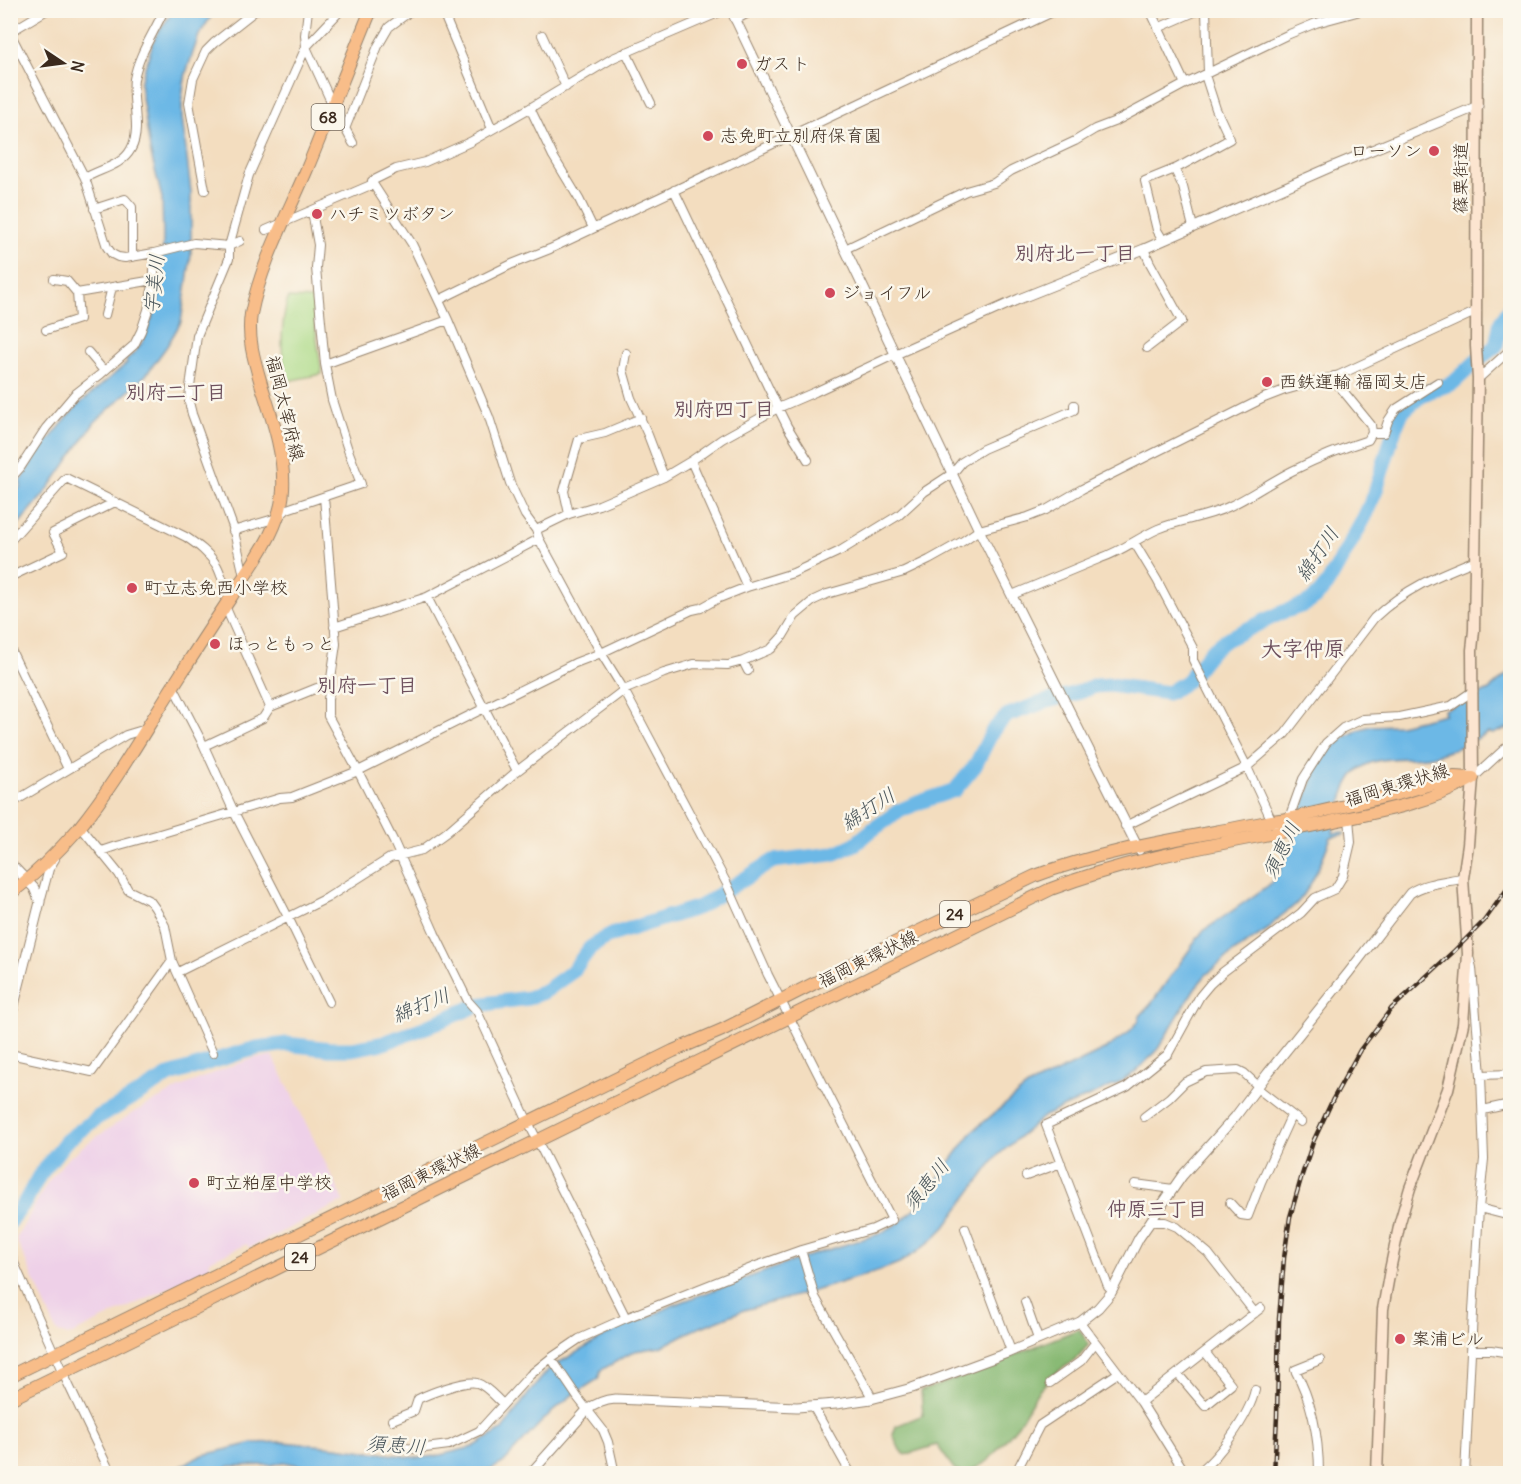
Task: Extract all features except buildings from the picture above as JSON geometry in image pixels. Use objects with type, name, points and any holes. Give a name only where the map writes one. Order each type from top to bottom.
[{"type":"main road","name":"福岡太宰府線","points":[[10,894],[58,852],[109,789],[268,538],[277,518],[282,504],[282,462],[277,435],[250,342],[250,318],[256,289],[371,10]]},
{"type":"main road","name":"篠栗街道","points":[[1477,10],[1476,346],[1478,380]]},
{"type":"main road","points":[[1377,1473],[1383,1310],[1390,1270],[1410,1188],[1448,1089],[1463,1024],[1468,954],[1463,878],[1473,778],[1472,650],[1476,560],[1478,380]]},
{"type":"main road","name":"福岡東環状線","points":[[10,1399],[1051,889],[1083,876],[1144,859],[1290,825],[1454,777],[1473,778]]},
{"type":"main road","name":"福岡東環状線","points":[[10,1376],[673,1051],[722,1030],[884,948],[1057,867],[1137,848],[1272,821],[1290,825],[1348,818],[1398,807],[1454,789],[1473,778]]},
{"type":"street","points":[[47,10],[10,33],[85,178],[93,209],[107,247],[112,254],[118,257],[132,257],[194,243],[228,246],[240,241]]},
{"type":"street","points":[[85,178],[120,161],[132,148],[136,134],[134,80],[142,52],[164,10]]},
{"type":"street","points":[[205,190],[189,103],[193,79],[206,51],[256,10]]},
{"type":"street","points":[[308,10],[306,47],[353,143]]},
{"type":"street","points":[[244,576],[233,531],[189,402],[192,362],[197,336],[229,259],[228,246],[249,175],[306,47],[340,10]]},
{"type":"street","points":[[345,129],[378,46],[389,27],[412,10]]},
{"type":"street","points":[[442,10],[492,129]]},
{"type":"street","points":[[266,230],[373,184],[372,181],[396,169],[425,162],[470,142],[613,58],[725,10]]},
{"type":"street","points":[[754,10],[733,15],[979,530],[1125,826],[1144,859]]},
{"type":"street","points":[[439,300],[512,264],[550,249],[791,136],[1041,14],[1057,10]]},
{"type":"street","points":[[1150,10],[1185,84]]},
{"type":"street","points":[[1158,28],[1200,10]]},
{"type":"street","points":[[1163,240],[1157,230],[1145,181],[1177,168],[1230,139],[1216,109],[1207,74],[1206,10]]},
{"type":"street","points":[[845,249],[966,191],[994,183],[1011,171],[1287,35],[1316,23],[1364,10]]},
{"type":"street","points":[[542,36],[566,87]]},
{"type":"street","points":[[626,52],[651,103]]},
{"type":"street","points":[[536,530],[664,477],[722,439],[778,408],[1018,299],[1144,249],[1478,106]]},
{"type":"street","points":[[530,108],[553,156],[579,199],[593,228]]},
{"type":"street","points":[[1177,168],[1176,172],[1183,187],[1193,227]]},
{"type":"street","points":[[373,184],[412,244],[439,300],[489,417],[510,483],[525,515],[536,530],[601,653],[624,690],[727,884],[781,1000],[892,1220],[873,1229],[626,1318],[579,1339],[530,1375],[479,1431],[448,1445],[434,1448],[405,1448]]},
{"type":"street","points":[[674,190],[778,408],[808,460]]},
{"type":"street","points":[[93,209],[125,199],[132,207],[132,257]]},
{"type":"street","points":[[233,531],[277,518],[287,509],[361,484],[332,400],[325,364],[316,268],[318,245],[312,211]]},
{"type":"street","points":[[1144,249],[1182,321],[1147,348]]},
{"type":"street","points":[[10,479],[20,468],[46,428],[74,395],[134,345],[148,310],[154,280],[156,252]]},
{"type":"street","points":[[45,330],[79,319],[77,293],[67,280],[54,279]]},
{"type":"street","points":[[77,293],[154,280]]},
{"type":"street","points":[[105,315],[112,287]]},
{"type":"street","points":[[178,972],[327,898],[390,858],[422,850],[517,771],[624,690],[664,673],[694,664],[728,665],[771,649],[783,636],[795,616],[814,600],[827,594],[904,572],[946,551],[979,530],[1028,517],[1063,502],[1082,489],[1264,398],[1334,376],[1477,311]]},
{"type":"street","points":[[325,364],[448,320]]},
{"type":"street","points":[[1478,380],[1510,350]]},
{"type":"street","points":[[88,352],[104,371]]},
{"type":"street","points":[[626,353],[623,370],[631,398],[664,477]]},
{"type":"street","points":[[1012,595],[1116,553],[1159,529],[1224,509],[1291,472],[1368,440],[1372,433],[1371,425],[1335,381],[1334,376]]},
{"type":"street","points":[[1372,433],[1384,433],[1396,408],[1437,381]]},
{"type":"street","points":[[101,851],[280,798],[292,797],[358,771],[575,663],[719,598],[793,573],[840,552],[899,515],[924,492],[983,448],[1074,410],[1074,405]]},
{"type":"street","points":[[570,514],[564,491],[579,439],[605,433],[640,418]]},
{"type":"street","points":[[691,461],[747,587]]},
{"type":"street","points":[[10,541],[66,478],[186,537],[202,548],[216,566],[270,707]]},
{"type":"street","points":[[324,497],[336,644],[328,699],[328,716],[394,842],[398,855],[468,1000],[477,1011],[528,1122],[626,1318]]},
{"type":"street","points":[[10,577],[63,552],[53,533],[115,502]]},
{"type":"street","points":[[334,627],[427,597],[539,539]]},
{"type":"street","points":[[1134,543],[1157,580],[1193,648],[1193,660],[1272,821]]},
{"type":"street","points":[[1125,826],[1247,767],[1285,734],[1374,618],[1386,606],[1432,578],[1476,560]]},
{"type":"street","points":[[427,597],[517,771]]},
{"type":"street","points":[[10,648],[14,662],[68,769]]},
{"type":"street","points":[[743,661],[748,671]]},
{"type":"street","points":[[173,686],[329,1002]]},
{"type":"street","points":[[204,747],[263,718],[270,707],[317,688]]},
{"type":"street","points":[[1290,825],[1303,779],[1326,743],[1343,728],[1363,720],[1399,717],[1451,706],[1473,696]]},
{"type":"street","points":[[10,804],[126,735],[147,728]]},
{"type":"street","points":[[1473,778],[1510,744]]},
{"type":"street","points":[[1112,1290],[1108,1286],[1046,1125],[1127,1087],[1168,1054],[1200,996],[1210,984],[1301,913],[1315,898],[1335,889],[1340,884],[1351,842],[1348,818]]},
{"type":"street","points":[[80,826],[119,874],[128,890],[150,901],[155,908],[165,926],[172,961],[213,1053]]},
{"type":"street","points":[[10,1021],[40,902],[58,852]]},
{"type":"street","points":[[10,863],[28,880],[40,902]]},
{"type":"street","points":[[530,1473],[587,1410],[597,1403],[615,1399],[813,1406],[871,1399],[912,1388],[1080,1322],[1098,1308],[1112,1290],[1139,1238],[1182,1176],[1235,1117],[1410,893],[1426,885],[1463,878]]},
{"type":"street","points":[[1465,1473],[1479,1208],[1484,1159],[1477,1024],[1472,968],[1468,954]]},
{"type":"street","points":[[10,1054],[92,1072],[172,961]]},
{"type":"street","points":[[1463,1024],[1477,1024]]},
{"type":"street","points":[[1144,1117],[1185,1082],[1206,1072],[1238,1070],[1300,1122]]},
{"type":"street","points":[[1481,1076],[1510,1074]]},
{"type":"street","points":[[1483,1110],[1510,1104]]},
{"type":"street","points":[[1230,1203],[1241,1215],[1248,1216],[1291,1116]]},
{"type":"street","points":[[1026,1176],[1061,1163]]},
{"type":"street","points":[[1135,1184],[1173,1189]]},
{"type":"street","points":[[1479,1208],[1510,1216]]},
{"type":"street","points":[[1141,1402],[1258,1311],[1208,1253],[1177,1227],[1151,1220]]},
{"type":"street","points":[[965,1228],[1011,1351]]},
{"type":"street","points":[[10,1254],[111,1473]]},
{"type":"street","points":[[802,1254],[815,1297],[871,1399]]},
{"type":"street","points":[[1025,1302],[1038,1339]]},
{"type":"street","points":[[1080,1322],[1141,1402],[1181,1472]]},
{"type":"street","points":[[1050,1383],[1081,1361],[1095,1343]]},
{"type":"street","points":[[1471,1350],[1510,1353]]},
{"type":"street","points":[[1178,1374],[1206,1406],[1231,1385],[1205,1352]]},
{"type":"street","points":[[552,1360],[603,1430],[615,1473]]},
{"type":"street","points":[[1319,1473],[1314,1422],[1302,1382],[1295,1370],[1320,1360]]},
{"type":"street","points":[[1015,1473],[1040,1425],[1118,1373]]},
{"type":"street","points":[[392,1420],[414,1411],[418,1399],[438,1390],[473,1383],[479,1384],[503,1404]]},
{"type":"street","points":[[1196,1473],[1212,1459],[1237,1428],[1251,1403],[1255,1390]]},
{"type":"street","points":[[813,1406],[850,1473]]},
{"type":"shaded area","points":[[273,1056],[344,1201],[249,1248],[247,1244],[209,1261],[210,1268],[68,1336],[57,1332],[16,1239],[47,1183],[65,1161],[83,1146],[134,1112],[185,1085],[231,1066],[255,1058]]},
{"type":"green space","points":[[288,298],[314,299],[322,374],[288,381],[283,361],[282,340]]},
{"type":"green space","points":[[1079,1329],[1089,1344],[1074,1361],[1055,1373],[1037,1393],[1018,1425],[988,1461],[967,1473],[962,1473],[954,1469],[937,1445],[905,1455],[900,1450],[893,1435],[896,1426],[923,1415],[921,1391],[984,1369]]},
{"type":"water","points":[[173,11],[229,11],[212,15],[199,35],[186,73],[182,96],[182,117],[191,192],[191,255],[181,322],[146,375],[95,422],[46,492],[11,533],[11,498],[21,486],[20,481],[38,453],[76,407],[127,363],[126,360],[143,341],[157,306],[162,281],[162,198],[150,150],[140,83],[155,37]]},
{"type":"water","points":[[1510,672],[1510,732],[1507,728],[1493,734],[1488,733],[1447,752],[1432,756],[1373,762],[1356,772],[1344,793],[1333,833],[1343,832],[1345,834],[1331,837],[1313,879],[1298,902],[1270,928],[1235,951],[1206,975],[1195,988],[1156,1052],[1134,1073],[1117,1084],[1044,1116],[997,1156],[945,1227],[917,1252],[899,1263],[817,1290],[744,1310],[691,1331],[661,1347],[635,1351],[601,1370],[598,1379],[571,1396],[545,1418],[503,1463],[484,1473],[336,1473],[284,1462],[272,1465],[230,1466],[220,1473],[175,1474],[180,1466],[203,1455],[253,1443],[282,1442],[418,1458],[473,1447],[502,1430],[549,1369],[621,1327],[647,1318],[673,1305],[799,1259],[879,1234],[899,1223],[915,1209],[973,1131],[1025,1088],[1104,1050],[1128,1033],[1202,932],[1269,885],[1279,873],[1294,841],[1317,767],[1327,753],[1342,739],[1370,726],[1399,725],[1445,714],[1444,710],[1489,690]]},
{"type":"waterway","name":"綿打川","points":[[10,1222],[25,1202],[39,1176],[66,1141],[98,1117],[170,1075],[257,1048],[287,1044],[352,1049],[384,1043],[478,1005],[528,998],[544,992],[573,971],[590,948],[608,936],[699,907],[773,861],[833,854],[855,844],[899,811],[955,790],[975,766],[993,730],[1008,715],[1095,686],[1110,685],[1168,693],[1187,681],[1211,651],[1225,640],[1283,612],[1304,605],[1320,593],[1362,522],[1375,493],[1402,412],[1428,392],[1453,383],[1496,346],[1501,321],[1510,308]]},
{"type":"railway","points":[[1274,1474],[1279,1319],[1284,1258],[1290,1217],[1313,1142],[1360,1050],[1391,1009],[1484,921],[1510,885]]},
{"type":"place","name":"ガスト","points":[[742,64]]},
{"type":"place","name":"志免町立別府保育園","points":[[708,136]]},
{"type":"place","name":"ローソン","points":[[1434,151]]},
{"type":"place","name":"ハチミツボタン","points":[[317,214]]},
{"type":"place","name":"ジョイフル","points":[[830,293]]},
{"type":"place","name":"西鉄運輸 福岡支店","points":[[1267,382]]},
{"type":"place","name":"町立志免西小学校","points":[[132,588]]},
{"type":"place","name":"ほっともっと","points":[[215,644]]},
{"type":"place","name":"町立粕屋中学校","points":[[194,1183]]},
{"type":"place","name":"案浦ビル","points":[[1400,1339]]},
{"type":"district","name":"別府北一丁目","points":[[1075,253]]},
{"type":"district","name":"別府二丁目","points":[[176,392]]},
{"type":"district","name":"別府四丁目","points":[[724,409]]},
{"type":"district","name":"大字仲原","points":[[1303,649]]},
{"type":"district","name":"別府一丁目","points":[[367,685]]},
{"type":"district","name":"仲原三丁目","points":[[1157,1209]]},
{"type":"water label","name":"宇美川","points":[[154,284]]},
{"type":"water label","name":"須恵川","points":[[1281,850]]},
{"type":"water label","name":"須恵川","points":[[926,1185]]},
{"type":"water label","name":"須恵川","points":[[396,1445]]}]
